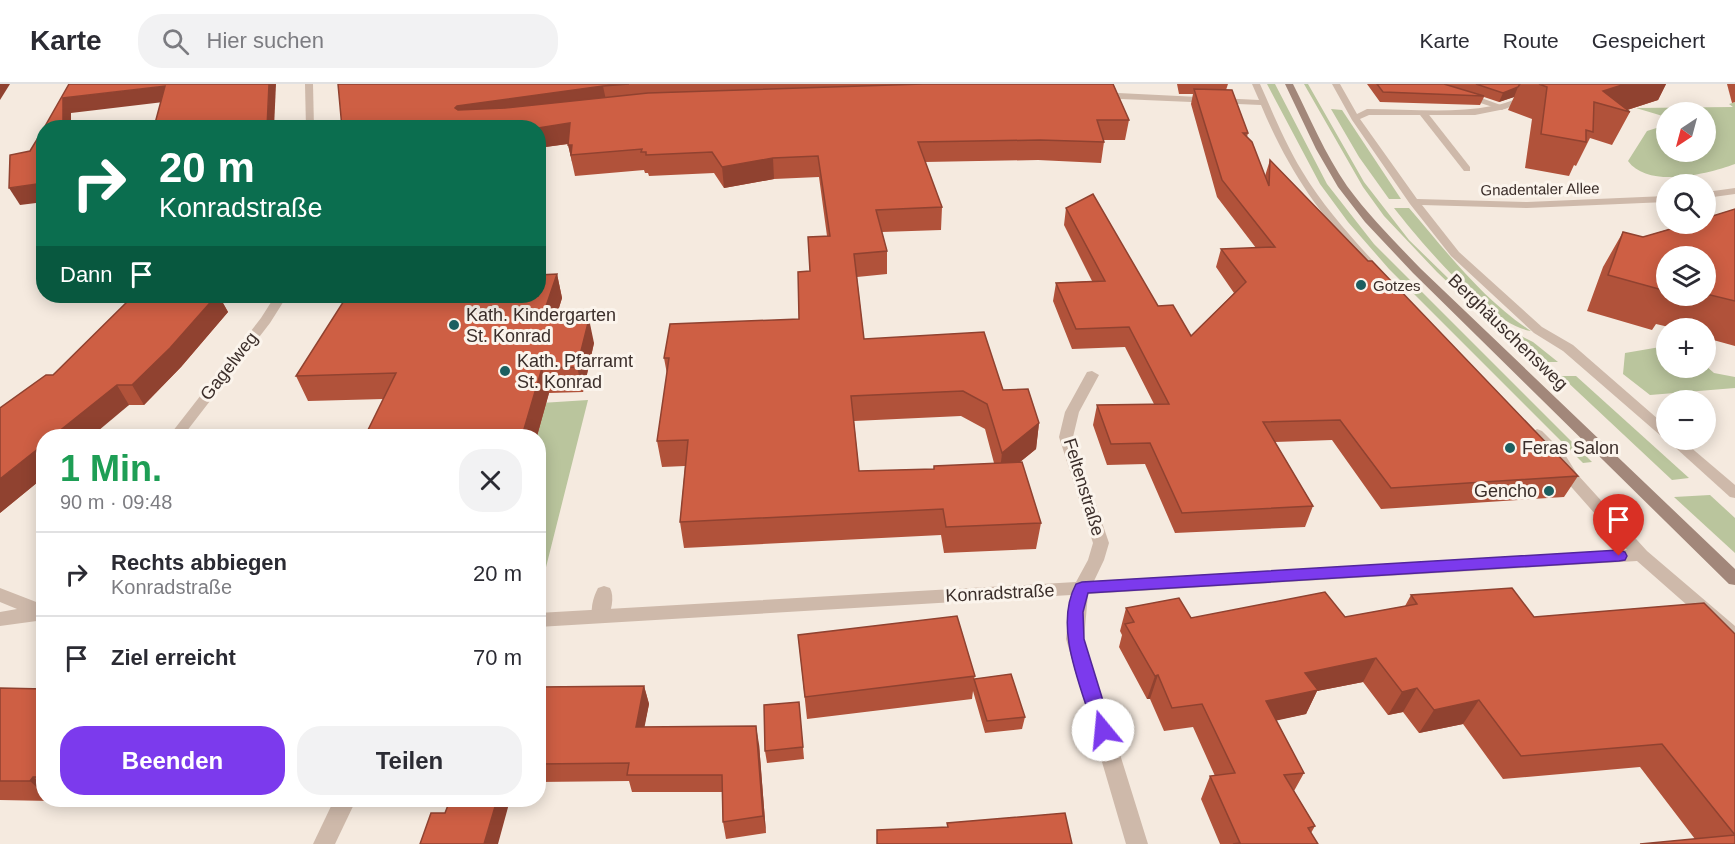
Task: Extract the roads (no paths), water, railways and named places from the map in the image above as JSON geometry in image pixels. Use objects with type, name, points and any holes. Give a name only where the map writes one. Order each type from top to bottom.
[{"type":"main road","name":"Berghäuschensweg","points":[[1289,84],[1325,157],[1343,187],[1371,221],[1417,271],[1735,579]]},
{"type":"street","points":[[309,84],[310,120]]},
{"type":"street","points":[[1256,84],[1288,154],[1305,184],[1336,224],[1386,281]]},
{"type":"street","name":"Berghäuschensweg","points":[[1336,84],[1355,118],[1414,202],[1455,254],[1538,330],[1568,348],[1656,424]]},
{"type":"street","points":[[1355,118],[1367,112],[1467,113],[1502,107],[1563,84]]},
{"type":"street","points":[[1451,91],[1502,107]]},
{"type":"street","points":[[1087,94],[1265,104]]},
{"type":"street","points":[[1423,113],[1467,169]]},
{"type":"street","points":[[1716,194],[1735,191]]},
{"type":"street","name":"Gnadentaler Allee","points":[[1414,202],[1516,205],[1656,199]]},
{"type":"street","name":"Gagelweg","points":[[181,429],[277,303]]},
{"type":"street","name":"Feltenstraße","points":[[1092,375],[1073,409],[1067,424],[1066,437],[1101,543],[1099,554],[1082,588],[1075,612],[1076,639],[1137,844]]},
{"type":"street","points":[[1526,423],[1559,456],[1571,477],[1641,555],[1735,637]]},
{"type":"street","points":[[1686,450],[1735,493]]},
{"type":"street","name":"Konradstraße","points":[[546,619],[1641,555]]},
{"type":"street","points":[[600,615],[604,593]]},
{"type":"street","points":[[0,595],[36,609]]},
{"type":"street","points":[[0,619],[36,613]]},
{"type":"street","points":[[324,844],[342,807]]},
{"type":"place","name":"Gotzes","points":[[1361,285]]},
{"type":"place","name":"Kath. Kindergarten St. Konrad","points":[[454,325]]},
{"type":"place","name":"Kath. Pfarramt St. Konrad","points":[[505,371]]},
{"type":"place","name":"Feras Salon","points":[[1510,448]]},
{"type":"place","name":"Gencho","points":[[1549,491]]}]
